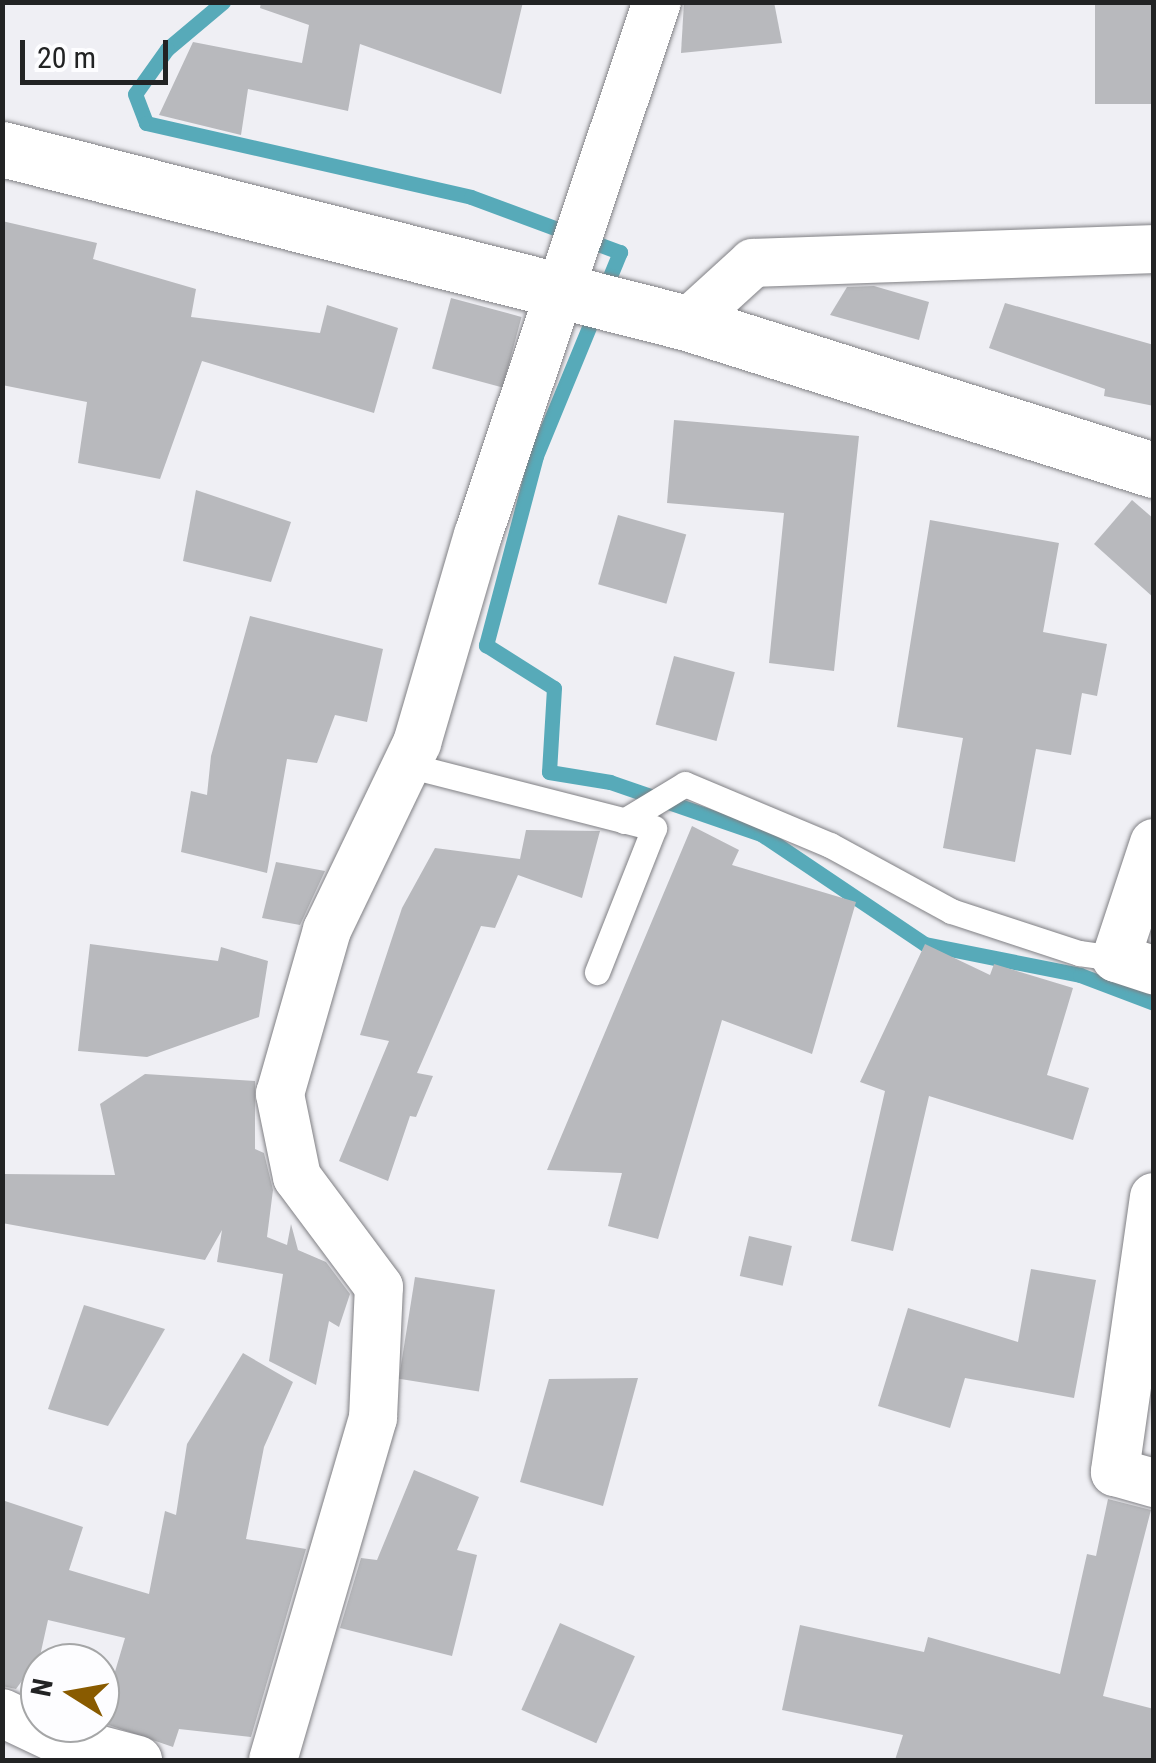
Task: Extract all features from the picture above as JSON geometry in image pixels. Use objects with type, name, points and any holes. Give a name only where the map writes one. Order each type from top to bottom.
[{"type":"street","points":[[274,1760],[373,1418],[379,1287],[297,1177],[280,1094],[327,930],[407,765],[657,2]]},
{"type":"street","points":[[2,148],[687,323],[1154,470]]},
{"type":"street","points":[[687,323],[753,263],[1154,248]]},
{"type":"street","points":[[1135,964],[1154,843]]},
{"type":"street","points":[[1154,1197],[1114,1472],[1154,1483]]},
{"type":"street","points":[[2,1713],[55,1738],[138,1760]]},
{"type":"lane","points":[[407,765],[654,828],[597,972]]},
{"type":"lane","points":[[624,821],[685,784],[830,846],[951,912],[1079,953],[1135,964]]},
{"type":"building","points":[[261,2],[523,2],[501,94],[360,44],[348,111],[248,89],[241,135],[159,115],[193,42],[302,63],[309,25],[260,8]]},
{"type":"building","points":[[684,2],[774,2],[782,43],[681,53]]},
{"type":"building","points":[[1095,2],[1154,2],[1154,104],[1095,104]]},
{"type":"building","points":[[2,221],[97,243],[93,259],[196,289],[191,317],[320,333],[327,305],[398,328],[374,413],[202,361],[160,479],[78,463],[87,402],[2,385]]},
{"type":"building","points":[[874,286],[929,302],[919,340],[830,315],[847,287]]},
{"type":"building","points":[[451,298],[522,317],[503,387],[432,369]]},
{"type":"building","points":[[1005,303],[1154,345],[1154,406],[1104,396],[1105,389],[989,348]]},
{"type":"building","points":[[674,420],[859,436],[834,671],[769,663],[784,513],[667,503]]},
{"type":"building","points":[[196,490],[291,522],[271,582],[183,561]]},
{"type":"building","points":[[1132,500],[1154,519],[1154,598],[1094,544]]},
{"type":"building","points":[[618,515],[686,535],[666,604],[598,584]]},
{"type":"building","points":[[930,520],[1059,543],[1043,632],[1107,644],[1097,696],[1082,693],[1071,755],[1036,749],[1015,862],[943,848],[963,738],[897,727]]},
{"type":"building","points":[[250,616],[383,649],[367,722],[335,715],[317,763],[287,759],[267,873],[181,852],[191,791],[207,795],[211,756]]},
{"type":"building","points":[[674,656],[735,672],[716,741],[656,725]]},
{"type":"building","points":[[692,826],[739,850],[732,865],[856,902],[812,1054],[722,1020],[658,1239],[608,1226],[622,1173],[547,1170]]},
{"type":"building","points":[[526,830],[600,831],[582,898],[518,875],[495,928],[481,926],[417,1073],[433,1076],[416,1117],[410,1116],[388,1181],[339,1161],[389,1041],[360,1035],[402,908],[435,848],[520,859]]},
{"type":"building","points":[[276,862],[325,871],[300,925],[262,918]]},
{"type":"building","points":[[90,944],[218,961],[221,947],[268,961],[259,1017],[147,1057],[78,1051]]},
{"type":"building","points":[[925,944],[990,975],[994,964],[1073,988],[1047,1075],[1089,1088],[1073,1140],[929,1096],[893,1251],[851,1241],[885,1091],[860,1082]]},
{"type":"building","points":[[145,1074],[255,1081],[255,1149],[264,1153],[273,1190],[267,1237],[287,1245],[291,1224],[298,1250],[326,1262],[350,1294],[339,1327],[329,1321],[316,1385],[269,1361],[283,1274],[217,1262],[222,1230],[205,1260],[2,1223],[2,1174],[115,1175],[100,1104]]},
{"type":"building","points":[[749,1236],[792,1246],[783,1286],[740,1276]]},
{"type":"building","points":[[1031,1269],[1096,1280],[1074,1398],[965,1378],[950,1428],[878,1406],[908,1308],[1018,1342]]},
{"type":"building","points":[[415,1277],[495,1290],[479,1391],[399,1379]]},
{"type":"building","points":[[84,1305],[165,1329],[108,1426],[48,1409]]},
{"type":"building","points":[[243,1353],[293,1382],[264,1447],[246,1539],[306,1549],[251,1737],[179,1729],[173,1747],[120,1729],[120,1655],[125,1638],[48,1620],[43,1643],[20,1643],[20,1684],[16,1689],[2,1686],[2,1500],[83,1527],[69,1570],[149,1594],[165,1511],[176,1515],[187,1444]]},
{"type":"building","points":[[638,1378],[603,1506],[520,1482],[549,1379]]},
{"type":"building","points":[[414,1470],[479,1497],[457,1550],[477,1555],[452,1656],[340,1628],[361,1558],[377,1560]]},
{"type":"building","points":[[1108,1499],[1151,1510],[1103,1696],[1154,1709],[1154,1760],[895,1760],[903,1735],[782,1710],[800,1625],[924,1652],[928,1637],[1060,1674],[1087,1554],[1096,1556]]},
{"type":"building","points":[[560,1623],[635,1656],[596,1743],[521,1710]]},
{"type":"waterway","points":[[223,2],[167,49],[135,94],[146,123],[471,197],[620,252],[536,456],[486,645],[554,688],[549,772],[610,782],[761,834],[925,944],[1080,975],[1154,1003]]}]
